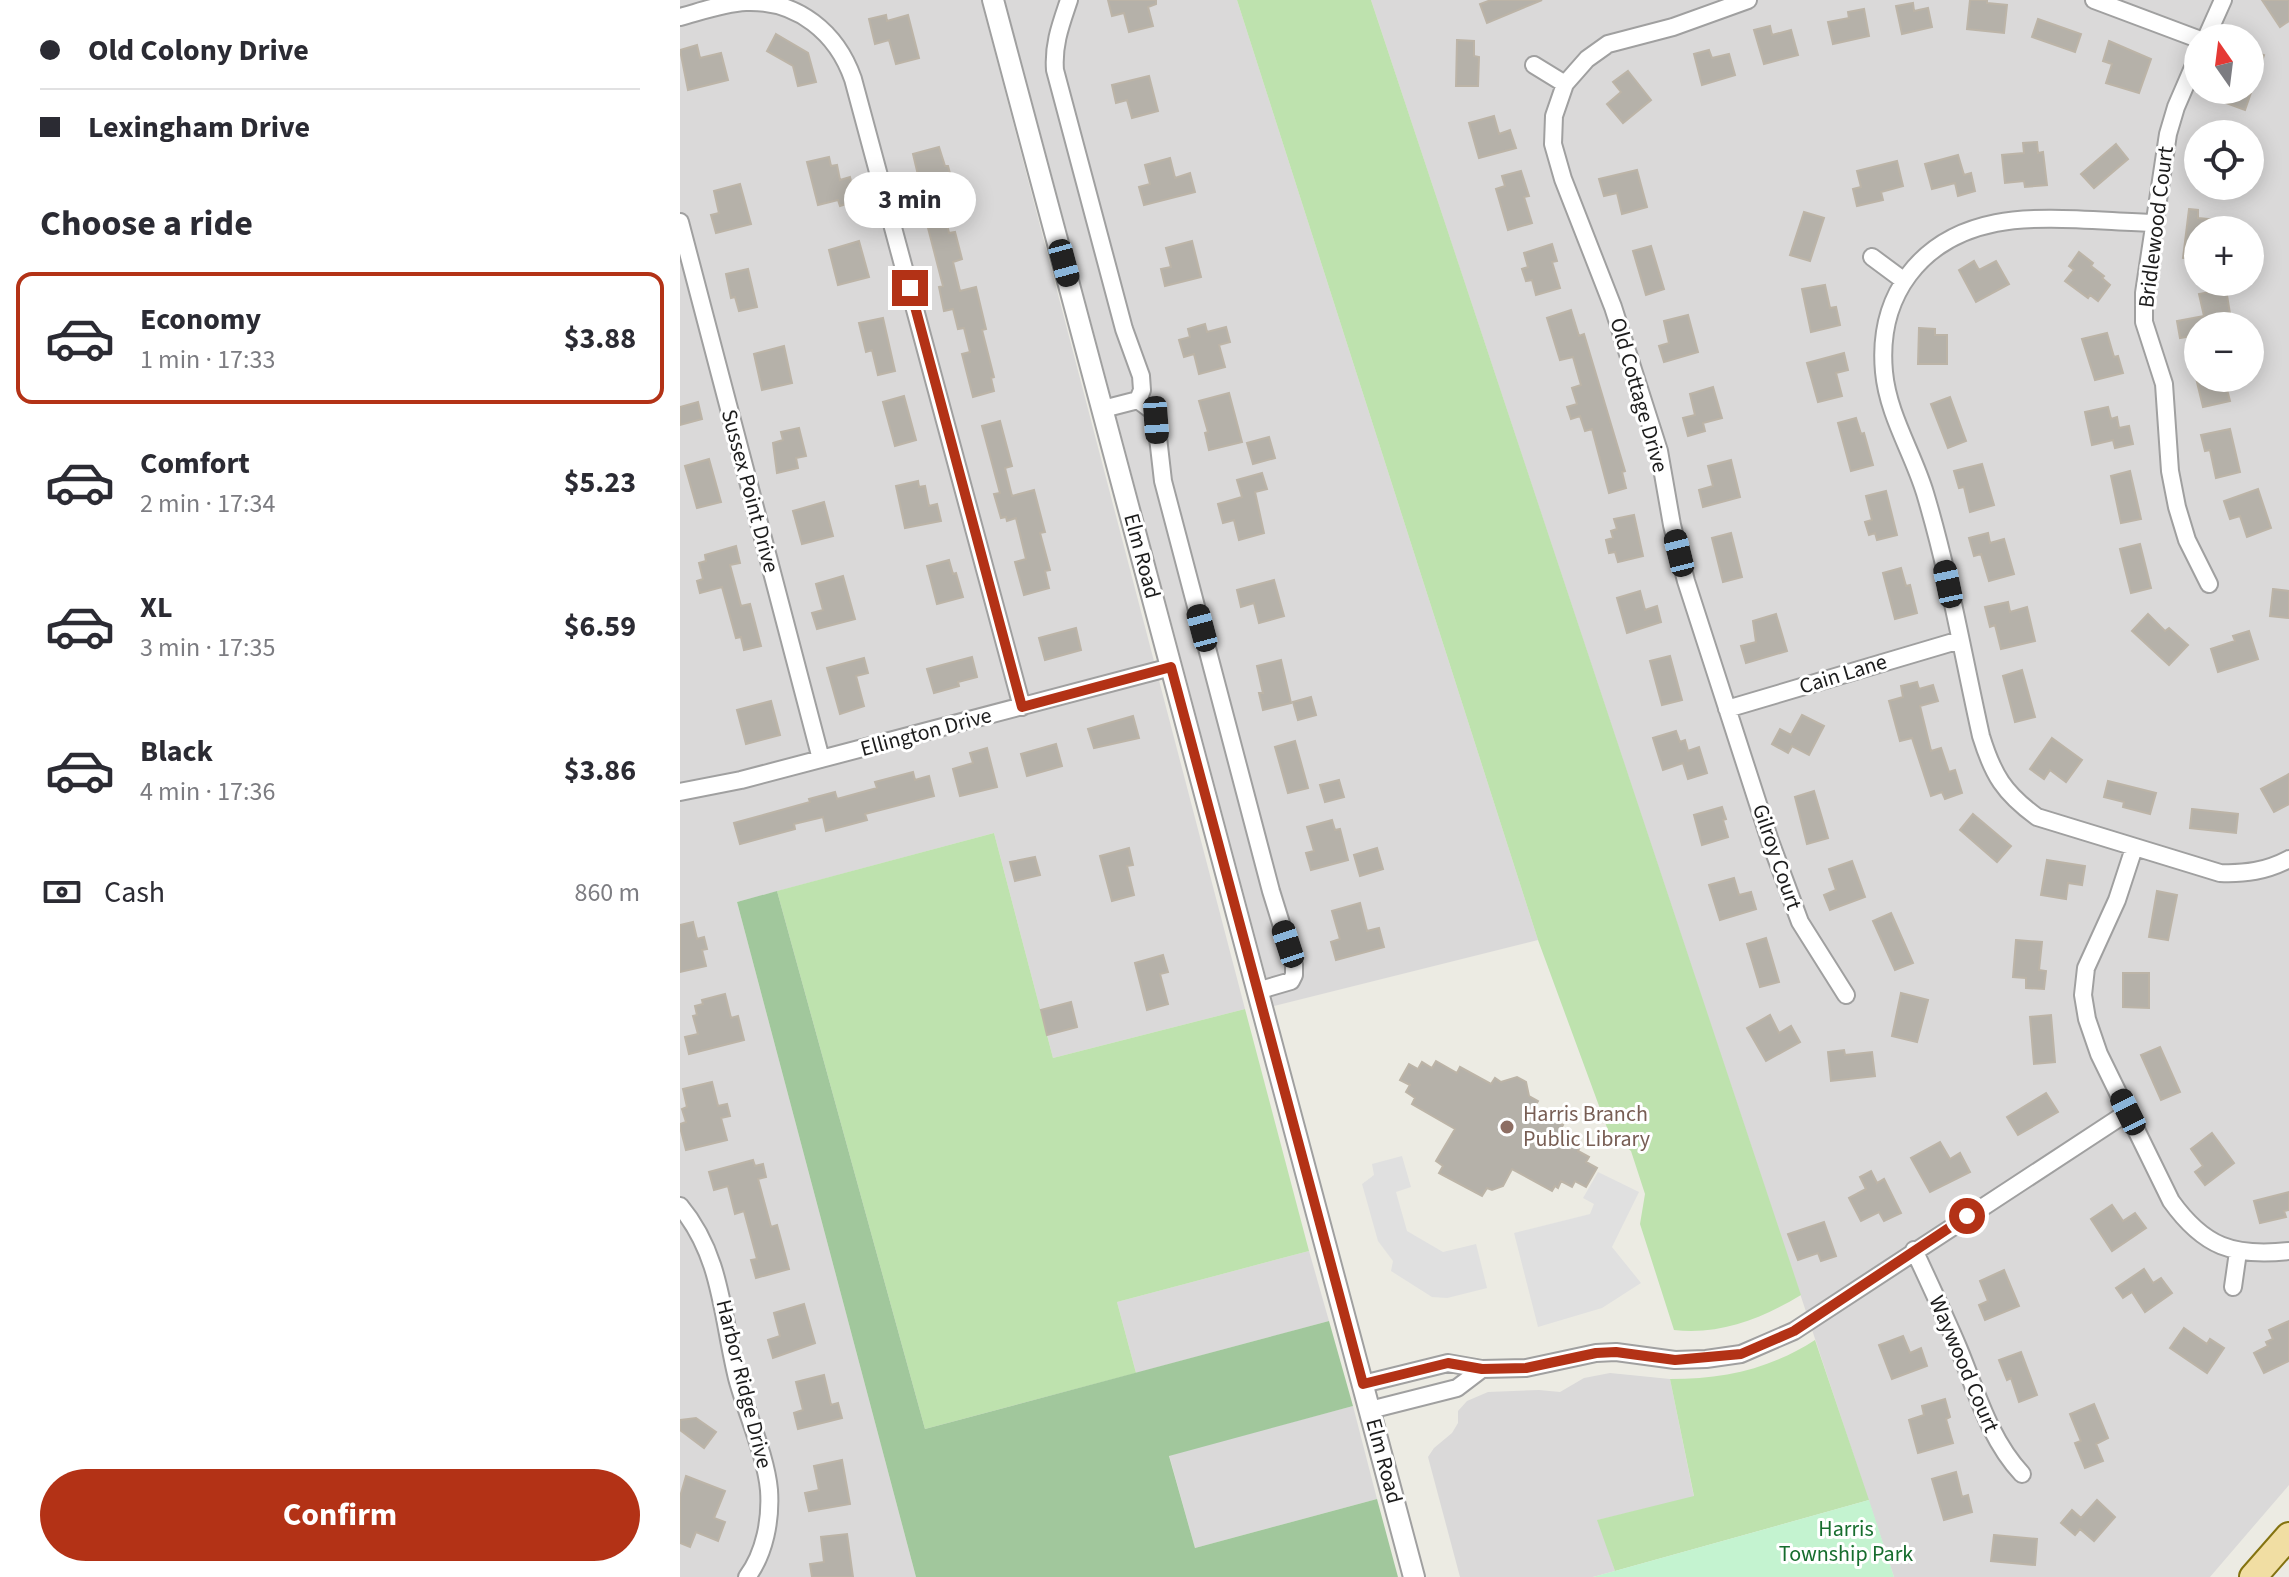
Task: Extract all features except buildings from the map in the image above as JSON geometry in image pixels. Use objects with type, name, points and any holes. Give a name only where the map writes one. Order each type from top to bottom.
[{"type":"main road","points":[[2253,1577],[2289,1536]]},
{"type":"street","name":"Elm Road","points":[[993,0],[1414,1577]]},
{"type":"street","points":[[1069,0],[1055,42],[1055,70],[1124,329],[1141,376],[1142,390],[1138,400]]},
{"type":"street","name":"Old Cottage Drive","points":[[1727,709],[1686,581],[1659,451],[1613,307],[1563,179],[1553,144],[1554,116],[1565,84],[1587,59],[1608,44],[1673,27],[1748,0]]},
{"type":"street","points":[[2094,0],[2184,34]]},
{"type":"street","points":[[2212,24],[2223,0]]},
{"type":"street","points":[[680,17],[748,2],[804,7],[837,44],[853,79],[1022,707]]},
{"type":"street","points":[[1534,65],[1565,84]]},
{"type":"street","name":"Bridlewood Court","points":[[2184,88],[2168,134],[2144,293],[2144,322],[2164,384],[2170,471],[2177,507],[2187,540],[2209,584]]},
{"type":"street","points":[[2154,223],[2027,220],[1996,223],[1971,230],[1927,255],[1903,280],[1893,298],[1886,322],[1884,374],[1889,401],[1922,483],[1936,528],[1981,736],[1990,765],[2001,785],[2037,817],[2220,873],[2247,874],[2274,867],[2289,859]]},
{"type":"street","name":"Sussex Point Drive","points":[[680,222],[821,759]]},
{"type":"street","points":[[1872,257],[1903,280]]},
{"type":"street","points":[[1103,409],[1138,400]]},
{"type":"street","points":[[1138,400],[1154,412],[1163,481],[1271,891],[1294,965],[1291,981],[1257,991]]},
{"type":"street","name":"Cain Lane","points":[[1727,709],[1960,640]]},
{"type":"street","name":"Ellington Drive","points":[[680,792],[741,780],[1171,667]]},
{"type":"street","name":"Gilroy Court","points":[[1727,709],[1800,922],[1846,995]]},
{"type":"street","points":[[2134,848],[2117,900],[2086,968],[2083,995],[2087,1019],[2099,1054],[2171,1201],[2187,1223],[2210,1242],[2238,1252],[2264,1254],[2289,1251]]},
{"type":"street","points":[[1363,1384],[1448,1363],[1482,1369],[1526,1368],[1596,1353],[1616,1352],[1675,1360],[1741,1354],[1794,1331],[2128,1112]]},
{"type":"street","name":"Harbor Ridge Drive","points":[[680,1206],[710,1254],[736,1375],[769,1487],[765,1535],[754,1575]]},
{"type":"street","name":"Waywood Court","points":[[1914,1250],[1994,1435],[2004,1455],[2022,1474]]},
{"type":"street","points":[[2233,1287],[2238,1252]]},
{"type":"street","points":[[1370,1410],[1457,1388],[1482,1369]]},
{"type":"shaded area","points":[[680,0],[981,0],[1245,1009],[1053,1058],[994,833],[737,902],[916,1577],[680,1577]]},
{"type":"shaded area","points":[[1005,0],[1237,0],[1538,940],[1274,1006]]},
{"type":"shaded area","points":[[1371,0],[2289,0],[2289,1485],[2210,1577],[1894,1577]]},
{"type":"shaded area","points":[[1402,1156],[1411,1187],[1396,1192],[1407,1231],[1443,1252],[1476,1244],[1487,1288],[1447,1298],[1432,1297],[1391,1271],[1393,1261],[1378,1241],[1362,1184],[1374,1175],[1372,1164]]},
{"type":"shaded area","points":[[1598,1172],[1639,1192],[1612,1247],[1641,1283],[1602,1308],[1538,1327],[1514,1233],[1590,1214],[1594,1204],[1583,1198]]},
{"type":"shaded area","points":[[1309,1251],[1329,1321],[1136,1373],[1117,1302]]},
{"type":"shaded area","points":[[1610,1373],[1670,1379],[1694,1497],[1598,1520],[1615,1571],[1593,1577],[1460,1577],[1428,1457],[1452,1433],[1458,1423],[1458,1411],[1467,1401],[1488,1392],[1560,1392],[1584,1378]]},
{"type":"shaded area","points":[[1353,1406],[1377,1499],[1195,1548],[1169,1455]]},
{"type":"green space","points":[[1237,0],[1371,0],[1801,1295],[1756,1318],[1708,1330],[1674,1330],[1640,1224],[1645,1194],[1631,1151],[1609,1133],[1538,940]]},
{"type":"green space","points":[[994,833],[1053,1058],[1245,1009],[1309,1251],[1117,1302],[1136,1373],[925,1429],[777,891]]},
{"type":"green space","points":[[777,891],[925,1429],[1329,1321],[1353,1406],[1169,1456],[1195,1548],[1377,1499],[1398,1577],[916,1577],[737,902]]},
{"type":"green space","points":[[1815,1340],[1869,1500],[1615,1571],[1597,1520],[1694,1496],[1670,1379],[1709,1377],[1746,1370],[1781,1358]]},
{"type":"green space","name":"Harris Township Park","points":[[1869,1500],[1894,1577],[1593,1577],[1615,1571]]},
{"type":"place","name":"Harris Branch Public Library","points":[[1507,1127]]},
{"type":"route","points":[[910,288],[1022,707],[1171,667],[1363,1384],[1448,1363],[1482,1369],[1526,1368],[1596,1353],[1616,1352],[1675,1360],[1741,1354],[1794,1331],[1967,1216]]}]
